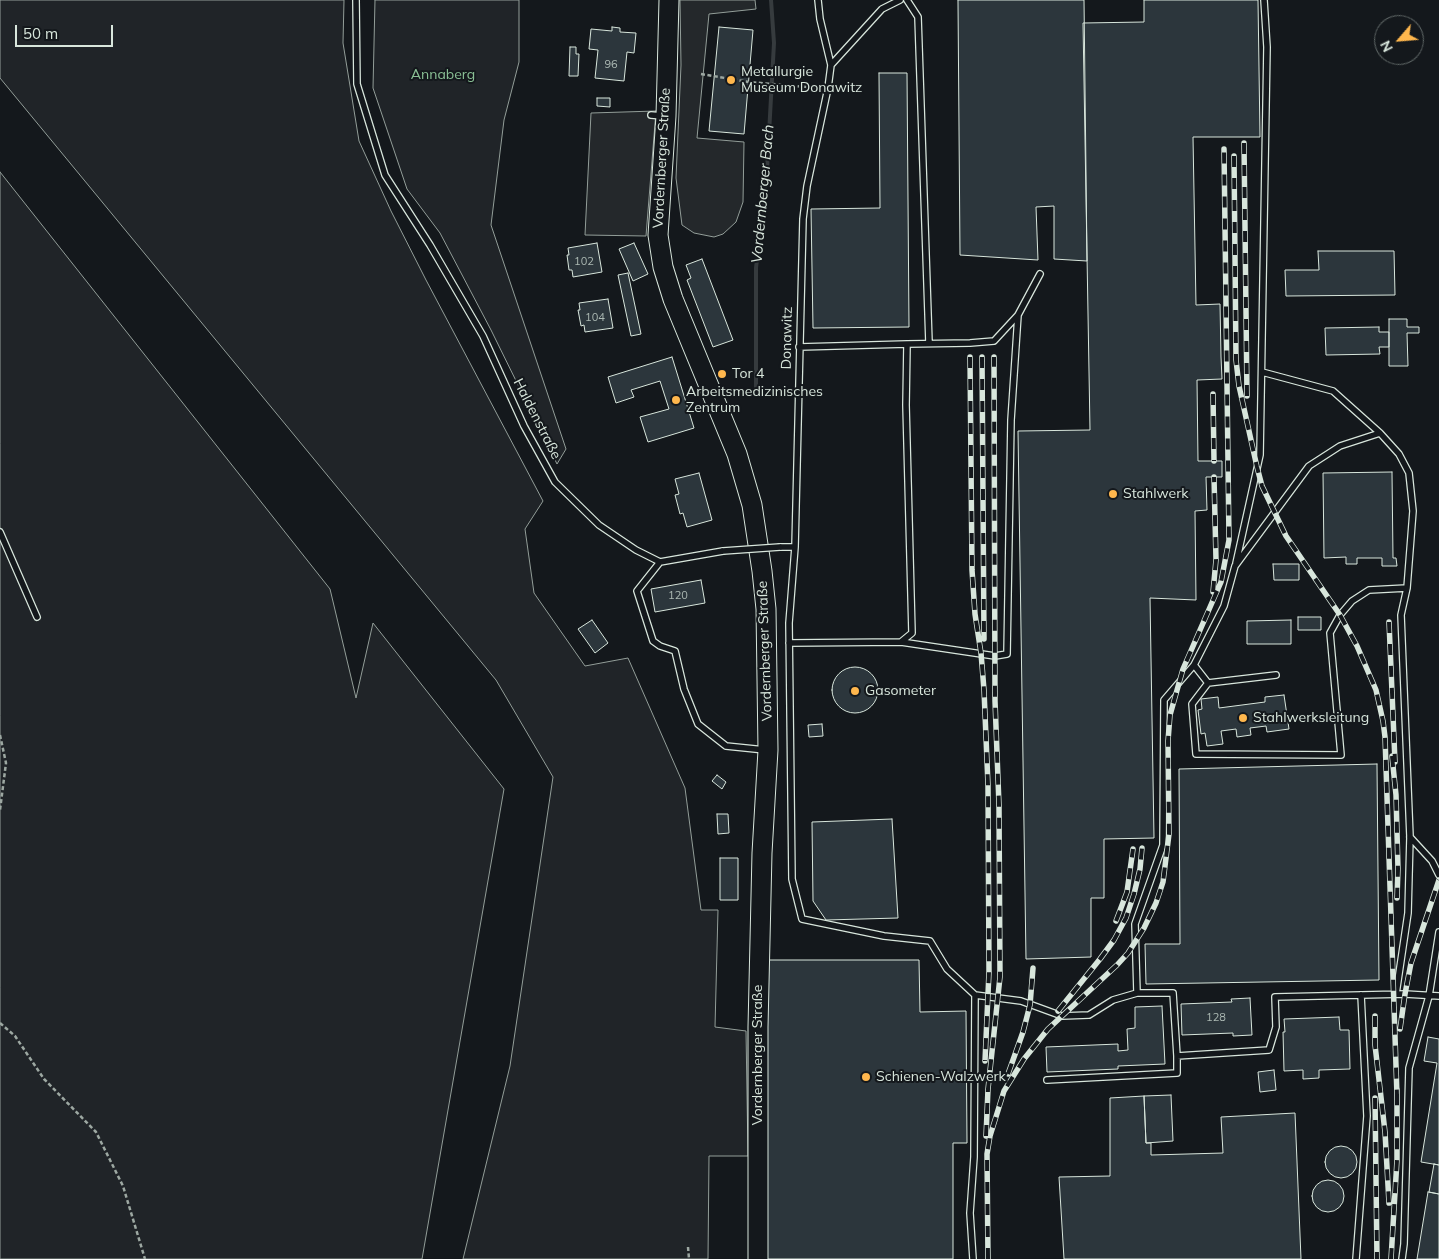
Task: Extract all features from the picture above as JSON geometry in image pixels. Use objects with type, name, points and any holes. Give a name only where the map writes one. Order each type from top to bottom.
[{"type":"main road","name":"Vordernberger Straße","points":[[668,0],[658,115],[658,235],[663,267],[673,299],[737,454],[752,505],[766,609],[768,750],[762,853],[758,1017],[758,1259]]},
{"type":"lane","name":"Haldenstraße","points":[[356,0],[357,84],[385,175],[430,245],[483,336],[524,426],[555,482],[599,525],[636,550],[660,562]]},
{"type":"lane","name":"Donawitz","points":[[818,0],[831,65],[828,88],[807,186],[803,219],[795,547],[789,623],[792,879],[802,919],[884,936],[930,941],[947,969],[975,995]]},
{"type":"lane","points":[[831,65],[882,9],[900,0]]},
{"type":"lane","points":[[907,0],[918,17],[929,344]]},
{"type":"lane","points":[[1136,993],[1135,924],[1164,845],[1164,700],[1194,665],[1224,606],[1260,455],[1267,48],[1264,0]]},
{"type":"lane","points":[[799,347],[982,343],[994,341],[1018,315],[1040,274]]},
{"type":"lane","points":[[789,643],[901,642],[996,656],[1007,654],[1010,420],[1018,315]]},
{"type":"lane","points":[[901,642],[912,634],[906,405],[907,344]]},
{"type":"lane","points":[[1262,372],[1332,391],[1380,432],[1399,454],[1409,473],[1413,511],[1407,588],[1401,615],[1410,837],[1408,913],[1396,994]]},
{"type":"lane","points":[[1235,566],[1309,466],[1340,446],[1380,432]]},
{"type":"lane","points":[[0,532],[37,617]]},
{"type":"lane","points":[[768,750],[726,746],[698,724],[684,689],[675,652],[653,641],[637,591],[660,562],[723,551],[795,547]]},
{"type":"lane","points":[[1276,675],[1208,683],[1192,704],[1196,754],[1341,755],[1330,633],[1340,615],[1352,601],[1369,590],[1407,588]]},
{"type":"lane","points":[[1194,665],[1208,683]]},
{"type":"lane","points":[[1410,837],[1432,861],[1439,874]]},
{"type":"lane","points":[[1402,1259],[1409,1068],[1429,996],[1439,932]]},
{"type":"lane","points":[[973,1259],[970,1213],[974,1157],[975,995],[1021,1001],[1062,1016],[1089,1016],[1114,1000],[1136,993],[1174,994],[1177,1073],[1047,1080]]},
{"type":"lane","points":[[1177,1056],[1269,1050],[1276,1027],[1275,997],[1396,994],[1439,996]]},
{"type":"lane","points":[[1356,1259],[1367,1116],[1361,995]]},
{"type":"path","points":[[701,74],[749,82],[828,88]]},
{"type":"path","points":[[0,735],[6,764],[0,810]]},
{"type":"path","points":[[0,1023],[15,1036],[44,1079],[96,1132],[123,1186],[145,1259]]},
{"type":"path","points":[[688,1247],[689,1259]]},
{"type":"green space","points":[[0,0],[344,0],[343,43],[359,141],[391,211],[426,280],[543,501],[525,529],[534,593],[585,666],[628,658],[685,788],[701,910],[718,910],[715,1027],[746,1031],[748,1156],[709,1156],[708,1259],[463,1259],[510,1066],[553,777],[496,680],[0,78]]},
{"type":"green space","name":"Annaberg","points":[[375,0],[519,0],[519,62],[504,120],[491,225],[566,449],[557,464],[491,330],[440,233],[407,189],[373,88]]},
{"type":"green space","points":[[0,172],[330,589],[356,698],[373,623],[504,789],[422,1259],[0,1259]]},
{"type":"shaded area","points":[[680,0],[755,0],[756,9],[709,14],[697,138],[744,142],[743,202],[736,222],[723,234],[714,237],[694,233],[682,225],[676,178],[681,65]]},
{"type":"shaded area","points":[[656,111],[646,236],[585,235],[591,113]]},
{"type":"building","points":[[958,0],[1084,0],[1087,261],[1054,259],[1054,206],[1036,207],[1038,260],[960,255]]},
{"type":"building","name":"Stahlwerk","points":[[1144,0],[1258,0],[1260,137],[1193,137],[1196,305],[1220,304],[1222,379],[1197,380],[1198,461],[1222,461],[1222,477],[1206,477],[1207,510],[1195,511],[1196,600],[1150,598],[1154,838],[1104,839],[1104,898],[1091,898],[1091,957],[1026,959],[1018,431],[1090,430],[1083,23],[1144,22]]},
{"type":"building","points":[[612,27],[620,28],[620,32],[636,33],[634,53],[627,52],[624,81],[595,78],[598,50],[589,49],[591,29],[612,31]]},
{"type":"building","name":"Metallurgie Museum Donawitz","points":[[719,27],[753,30],[744,134],[709,131]]},
{"type":"building","points":[[570,47],[576,47],[576,54],[579,54],[578,76],[569,76]]},
{"type":"building","points":[[879,73],[907,73],[909,327],[813,328],[811,209],[880,208]]},
{"type":"building","points":[[597,98],[610,98],[610,107],[597,106]]},
{"type":"building","points":[[597,243],[602,272],[573,277],[572,270],[569,270],[568,248]]},
{"type":"building","points":[[634,243],[648,274],[633,281],[619,249]]},
{"type":"building","points":[[1318,251],[1394,251],[1395,295],[1286,296],[1285,270],[1319,270]]},
{"type":"building","points":[[702,259],[733,340],[713,347],[687,280],[691,278],[686,265]]},
{"type":"building","points":[[628,273],[641,334],[631,336],[618,275]]},
{"type":"building","points":[[608,299],[613,328],[585,332],[584,325],[581,326],[578,310],[580,310],[579,303]]},
{"type":"building","points":[[1389,319],[1407,319],[1407,327],[1419,327],[1419,333],[1407,333],[1408,366],[1389,366]]},
{"type":"building","points":[[1379,327],[1379,332],[1389,332],[1389,347],[1379,347],[1380,354],[1326,355],[1325,328]]},
{"type":"building","name":"Arbeitsmedizinisches Zentrum","points":[[672,357],[694,428],[648,442],[640,417],[669,409],[660,381],[631,390],[634,397],[616,403],[608,377]]},
{"type":"building","points":[[1392,472],[1393,558],[1396,558],[1397,566],[1382,566],[1382,558],[1357,558],[1357,564],[1346,564],[1346,557],[1324,558],[1323,473]]},
{"type":"building","points":[[699,473],[712,520],[687,527],[683,513],[680,514],[675,495],[679,494],[675,479]]},
{"type":"building","points":[[1273,564],[1299,564],[1299,580],[1274,580]]},
{"type":"building","points":[[701,580],[705,603],[655,612],[651,589]]},
{"type":"building","points":[[1298,617],[1321,617],[1321,630],[1298,630]]},
{"type":"building","points":[[592,620],[608,643],[595,653],[578,629]]},
{"type":"building","points":[[1291,620],[1291,644],[1247,644],[1247,621]]},
{"type":"building","name":"Gasometer","points":[[851,667],[859,667],[868,671],[874,677],[878,690],[874,703],[868,709],[859,713],[851,713],[842,709],[836,703],[832,694],[832,686],[836,677],[842,671]]},
{"type":"building","name":"Stahlwerksleitung","points":[[1284,695],[1289,729],[1267,732],[1266,726],[1250,728],[1251,735],[1237,737],[1236,729],[1221,731],[1223,744],[1207,746],[1205,733],[1201,734],[1198,710],[1202,709],[1201,699],[1218,697],[1219,708],[1265,702],[1265,697]]},
{"type":"building","points":[[822,724],[823,736],[809,737],[808,725]]},
{"type":"building","points":[[1377,764],[1379,980],[1146,984],[1145,944],[1180,944],[1179,769]]},
{"type":"building","points":[[717,775],[726,782],[722,789],[712,781]]},
{"type":"building","points":[[717,814],[728,814],[729,833],[718,834]]},
{"type":"building","points":[[892,819],[898,918],[826,920],[813,901],[812,822]]},
{"type":"building","points":[[720,858],[738,858],[738,900],[720,900]]},
{"type":"building","name":"Schienen-Walzwerk","points":[[765,960],[919,960],[920,1012],[966,1011],[967,1143],[953,1143],[953,1259],[767,1259]]},
{"type":"building","points":[[1250,998],[1252,1035],[1233,1036],[1233,1033],[1182,1035],[1181,1004],[1232,1002],[1231,999]]},
{"type":"building","points":[[1162,1006],[1165,1064],[1118,1066],[1118,1069],[1047,1072],[1046,1047],[1118,1044],[1118,1051],[1128,1050],[1127,1029],[1135,1028],[1135,1007]]},
{"type":"building","points":[[1339,1017],[1340,1030],[1349,1030],[1350,1069],[1319,1070],[1319,1078],[1303,1079],[1303,1070],[1284,1071],[1284,1019]]},
{"type":"building","points":[[1428,1037],[1439,1039],[1439,1165],[1421,1162],[1437,1063],[1424,1061]]},
{"type":"building","points":[[1274,1070],[1276,1090],[1260,1092],[1258,1072]]},
{"type":"building","points":[[1171,1095],[1173,1141],[1146,1143],[1144,1096]]},
{"type":"building","points":[[1144,1096],[1146,1143],[1151,1143],[1151,1155],[1223,1153],[1221,1117],[1295,1113],[1301,1259],[1064,1259],[1059,1177],[1110,1176],[1110,1098]]},
{"type":"building","points":[[1341,1146],[1352,1151],[1357,1162],[1352,1173],[1341,1178],[1330,1173],[1325,1162],[1330,1151]]},
{"type":"building","points":[[1434,1164],[1439,1165],[1439,1194],[1429,1192]]},
{"type":"building","points":[[1328,1180],[1339,1185],[1344,1196],[1339,1207],[1328,1212],[1317,1207],[1312,1196],[1317,1185]]},
{"type":"building","points":[[1428,1192],[1439,1194],[1439,1259],[1417,1259]]},
{"type":"waterway","name":"Vordernberger Bach","points":[[756,389],[756,268],[767,170],[774,43],[771,0]]},
{"type":"railway","points":[[1244,143],[1247,396]]},
{"type":"railway","points":[[988,1259],[987,1154],[990,1136],[1004,1091],[1024,1059],[1048,1029],[1128,953],[1144,928],[1156,903],[1163,882],[1169,834],[1168,741],[1170,715],[1183,669],[1221,582],[1229,540],[1224,149]]},
{"type":"railway","points":[[1234,156],[1236,360],[1239,386],[1262,486],[1286,536],[1340,615],[1357,646],[1376,690],[1383,721],[1397,1096]]},
{"type":"railway","points":[[970,357],[972,570],[984,690],[988,785],[989,972],[985,1061]]},
{"type":"railway","points":[[982,357],[984,639]]},
{"type":"railway","points":[[986,1136],[988,1089],[1000,977],[999,805],[995,701],[994,357]]},
{"type":"railway","points":[[1213,394],[1214,461]]},
{"type":"railway","points":[[1213,592],[1216,560],[1214,477]]},
{"type":"railway","points":[[1389,622],[1395,762]]},
{"type":"railway","points":[[1392,756],[1396,795],[1397,898]]},
{"type":"railway","points":[[1058,1011],[1114,940],[1126,918],[1140,869],[1142,848]]},
{"type":"railway","points":[[1116,921],[1127,892],[1133,849]]},
{"type":"railway","points":[[1400,1029],[1411,963],[1439,880]]},
{"type":"railway","points":[[1008,1074],[1023,1032],[1030,1005],[1033,968]]},
{"type":"railway","points":[[1375,1016],[1375,1045],[1385,1132],[1389,1203]]},
{"type":"railway","points":[[1391,1259],[1397,1160],[1397,1089]]},
{"type":"railway","points":[[1375,1098],[1377,1259]]},
{"type":"place","name":"Metallurgie Museum Donawitz","points":[[731,80]]},
{"type":"place","name":"Tor 4","points":[[722,374]]},
{"type":"place","name":"Arbeitsmedizinisches Zentrum","points":[[676,400]]},
{"type":"place","name":"Stahlwerk","points":[[1113,494]]},
{"type":"place","name":"Gasometer","points":[[855,691]]},
{"type":"place","name":"Stahlwerksleitung","points":[[1243,718]]},
{"type":"place","name":"Schienen-Walzwerk","points":[[866,1077]]}]
